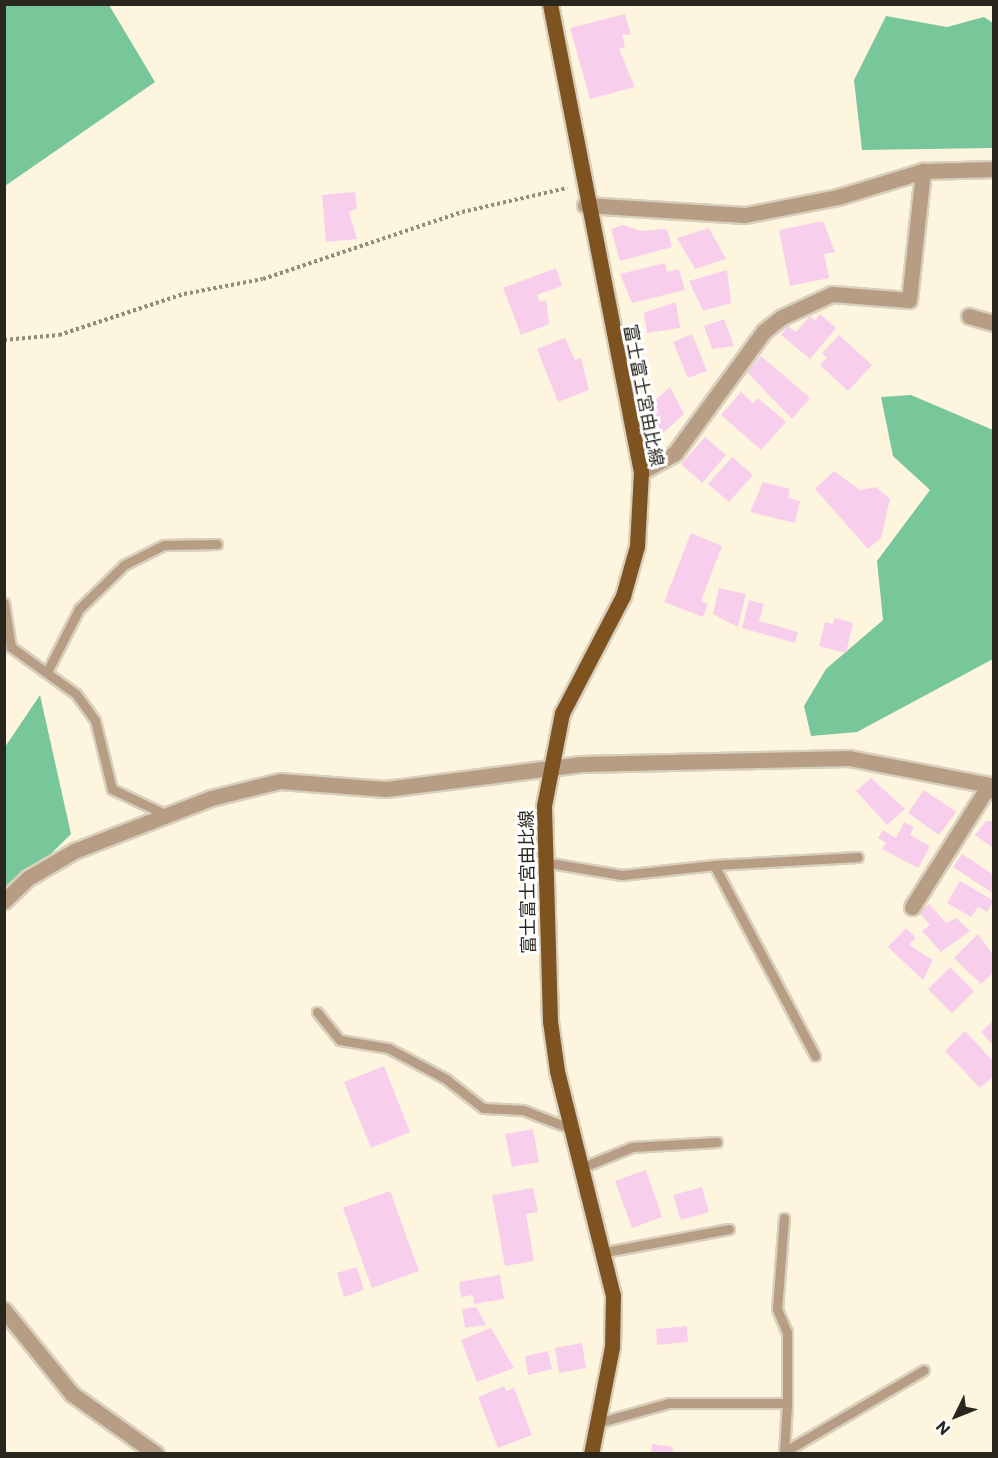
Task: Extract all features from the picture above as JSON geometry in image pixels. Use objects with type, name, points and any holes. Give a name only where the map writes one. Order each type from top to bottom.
[{"type":"main road","name":"富士富士宮由比線","points":[[550,4],[585,205],[640,471],[637,546],[626,586],[562,713],[544,806],[550,1021],[572,1129],[613,1295],[612,1347],[591,1454]]},
{"type":"street","points":[[585,205],[745,215],[838,197],[923,171],[993,169]]},
{"type":"street","points":[[640,471],[675,453],[764,331],[782,317],[832,294],[909,300],[923,171]]},
{"type":"street","points":[[969,316],[993,323]]},
{"type":"street","points":[[4,901],[28,878],[75,851],[167,815],[280,781],[386,789],[552,767],[849,758],[992,787],[912,907]]},
{"type":"street","points":[[4,1310],[72,1394],[156,1454]]},
{"type":"lane","points":[[46,672],[80,609],[124,565],[164,545],[217,544]]},
{"type":"lane","points":[[4,603],[8,648],[76,694],[95,720],[112,789],[167,815]]},
{"type":"lane","points":[[544,862],[622,875],[714,865],[858,857]]},
{"type":"lane","points":[[714,865],[815,1056]]},
{"type":"lane","points":[[317,1012],[340,1040],[388,1048],[446,1079],[483,1108],[523,1110],[572,1129]]},
{"type":"lane","points":[[583,1167],[632,1147],[717,1142]]},
{"type":"lane","points":[[784,1218],[777,1309],[787,1332],[784,1453]]},
{"type":"lane","points":[[604,1252],[729,1229]]},
{"type":"lane","points":[[784,1453],[924,1370]]},
{"type":"lane","points":[[597,1423],[669,1403],[787,1403]]},
{"type":"path","points":[[4,340],[59,335],[184,294],[263,279],[462,212],[583,185]]},
{"type":"green space","points":[[5,4],[109,5],[155,82],[5,186]]},
{"type":"green space","points":[[886,16],[947,27],[984,17],[993,23],[993,148],[862,150],[854,80]]},
{"type":"green space","points":[[911,395],[993,430],[993,659],[857,732],[811,736],[804,706],[826,669],[883,620],[877,561],[930,490],[893,456],[881,397]]},
{"type":"green space","points":[[40,695],[71,834],[5,899],[5,747]]},
{"type":"building","points":[[625,14],[631,35],[622,34],[625,47],[619,49],[635,87],[590,99],[570,28]]},
{"type":"building","points":[[355,192],[357,208],[349,212],[357,239],[326,242],[322,195]]},
{"type":"building","points":[[823,221],[835,252],[824,254],[829,278],[790,286],[779,230]]},
{"type":"building","points":[[624,225],[640,231],[667,229],[672,247],[620,261],[611,229]]},
{"type":"building","points":[[709,228],[726,259],[695,269],[677,238]]},
{"type":"building","points":[[665,263],[667,272],[679,269],[685,290],[632,303],[620,274]]},
{"type":"building","points":[[556,268],[562,286],[537,295],[540,302],[546,300],[549,324],[521,335],[503,288]]},
{"type":"building","points":[[727,270],[731,303],[703,311],[689,281]]},
{"type":"building","points":[[676,302],[680,328],[647,333],[644,313]]},
{"type":"building","points":[[820,314],[836,328],[810,359],[781,335],[788,326],[796,332],[810,316],[815,321]]},
{"type":"building","points":[[724,319],[734,346],[712,349],[704,326]]},
{"type":"building","points":[[692,334],[707,371],[688,378],[673,342]]},
{"type":"building","points":[[839,335],[872,365],[848,391],[820,365],[827,358],[822,353]]},
{"type":"building","points":[[565,338],[575,360],[581,358],[589,390],[558,402],[537,349]]},
{"type":"building","points":[[761,356],[810,398],[792,419],[747,372]]},
{"type":"building","points":[[670,387],[684,414],[662,434],[648,407]]},
{"type":"building","points":[[741,392],[753,403],[758,398],[786,422],[761,450],[721,415]]},
{"type":"building","points":[[705,437],[726,455],[702,483],[681,464]]},
{"type":"building","points":[[732,457],[753,475],[729,502],[708,484]]},
{"type":"building","points":[[834,471],[860,490],[876,487],[890,499],[881,538],[868,549],[815,489]]},
{"type":"building","points":[[763,482],[790,489],[788,498],[800,501],[795,523],[750,512]]},
{"type":"building","points":[[691,533],[722,546],[701,601],[708,604],[703,617],[664,602]]},
{"type":"building","points":[[719,588],[746,594],[738,627],[713,614]]},
{"type":"building","points":[[749,600],[764,604],[759,621],[798,632],[795,643],[742,628]]},
{"type":"building","points":[[835,618],[853,623],[846,653],[819,646],[825,622],[833,624]]},
{"type":"building","points":[[871,778],[905,809],[887,825],[856,791]]},
{"type":"building","points":[[924,790],[956,812],[939,835],[908,813]]},
{"type":"building","points":[[986,821],[994,821],[994,849],[975,835]]},
{"type":"building","points":[[904,822],[914,827],[910,835],[930,846],[918,868],[882,849],[886,843],[878,838],[883,830],[896,838]]},
{"type":"building","points":[[962,854],[994,875],[994,894],[953,867]]},
{"type":"building","points":[[960,881],[994,901],[987,912],[978,907],[971,917],[947,903]]},
{"type":"building","points":[[929,904],[946,923],[956,918],[970,931],[941,952],[922,931],[930,925],[919,913]]},
{"type":"building","points":[[906,928],[916,938],[909,945],[933,960],[923,980],[888,947]]},
{"type":"building","points":[[978,934],[994,956],[994,972],[981,984],[954,958]]},
{"type":"building","points":[[950,967],[974,991],[952,1013],[928,989]]},
{"type":"building","points":[[994,1020],[994,1046],[981,1032]]},
{"type":"building","points":[[965,1031],[994,1062],[994,1076],[980,1088],[945,1051]]},
{"type":"building","points":[[384,1066],[410,1132],[371,1148],[344,1082]]},
{"type":"building","points":[[533,1129],[539,1162],[512,1167],[505,1134]]},
{"type":"building","points":[[646,1170],[662,1217],[632,1228],[615,1181]]},
{"type":"building","points":[[702,1187],[709,1212],[681,1220],[673,1195]]},
{"type":"building","points":[[533,1188],[538,1212],[526,1214],[534,1261],[505,1266],[492,1195]]},
{"type":"building","points":[[390,1191],[419,1271],[372,1288],[343,1208]]},
{"type":"building","points":[[357,1267],[364,1290],[344,1297],[337,1273]]},
{"type":"building","points":[[500,1275],[504,1299],[474,1304],[473,1295],[461,1297],[459,1282]]},
{"type":"building","points":[[476,1307],[486,1325],[465,1328],[462,1309]]},
{"type":"building","points":[[687,1326],[688,1342],[657,1345],[656,1329]]},
{"type":"building","points":[[491,1328],[514,1368],[477,1382],[461,1340]]},
{"type":"building","points":[[582,1343],[586,1368],[559,1373],[555,1348]]},
{"type":"building","points":[[548,1351],[552,1369],[528,1375],[525,1356]]},
{"type":"building","points":[[504,1386],[506,1391],[514,1388],[532,1435],[498,1448],[478,1397]]},
{"type":"building","points":[[652,1444],[673,1447],[672,1454],[651,1454]]}]
